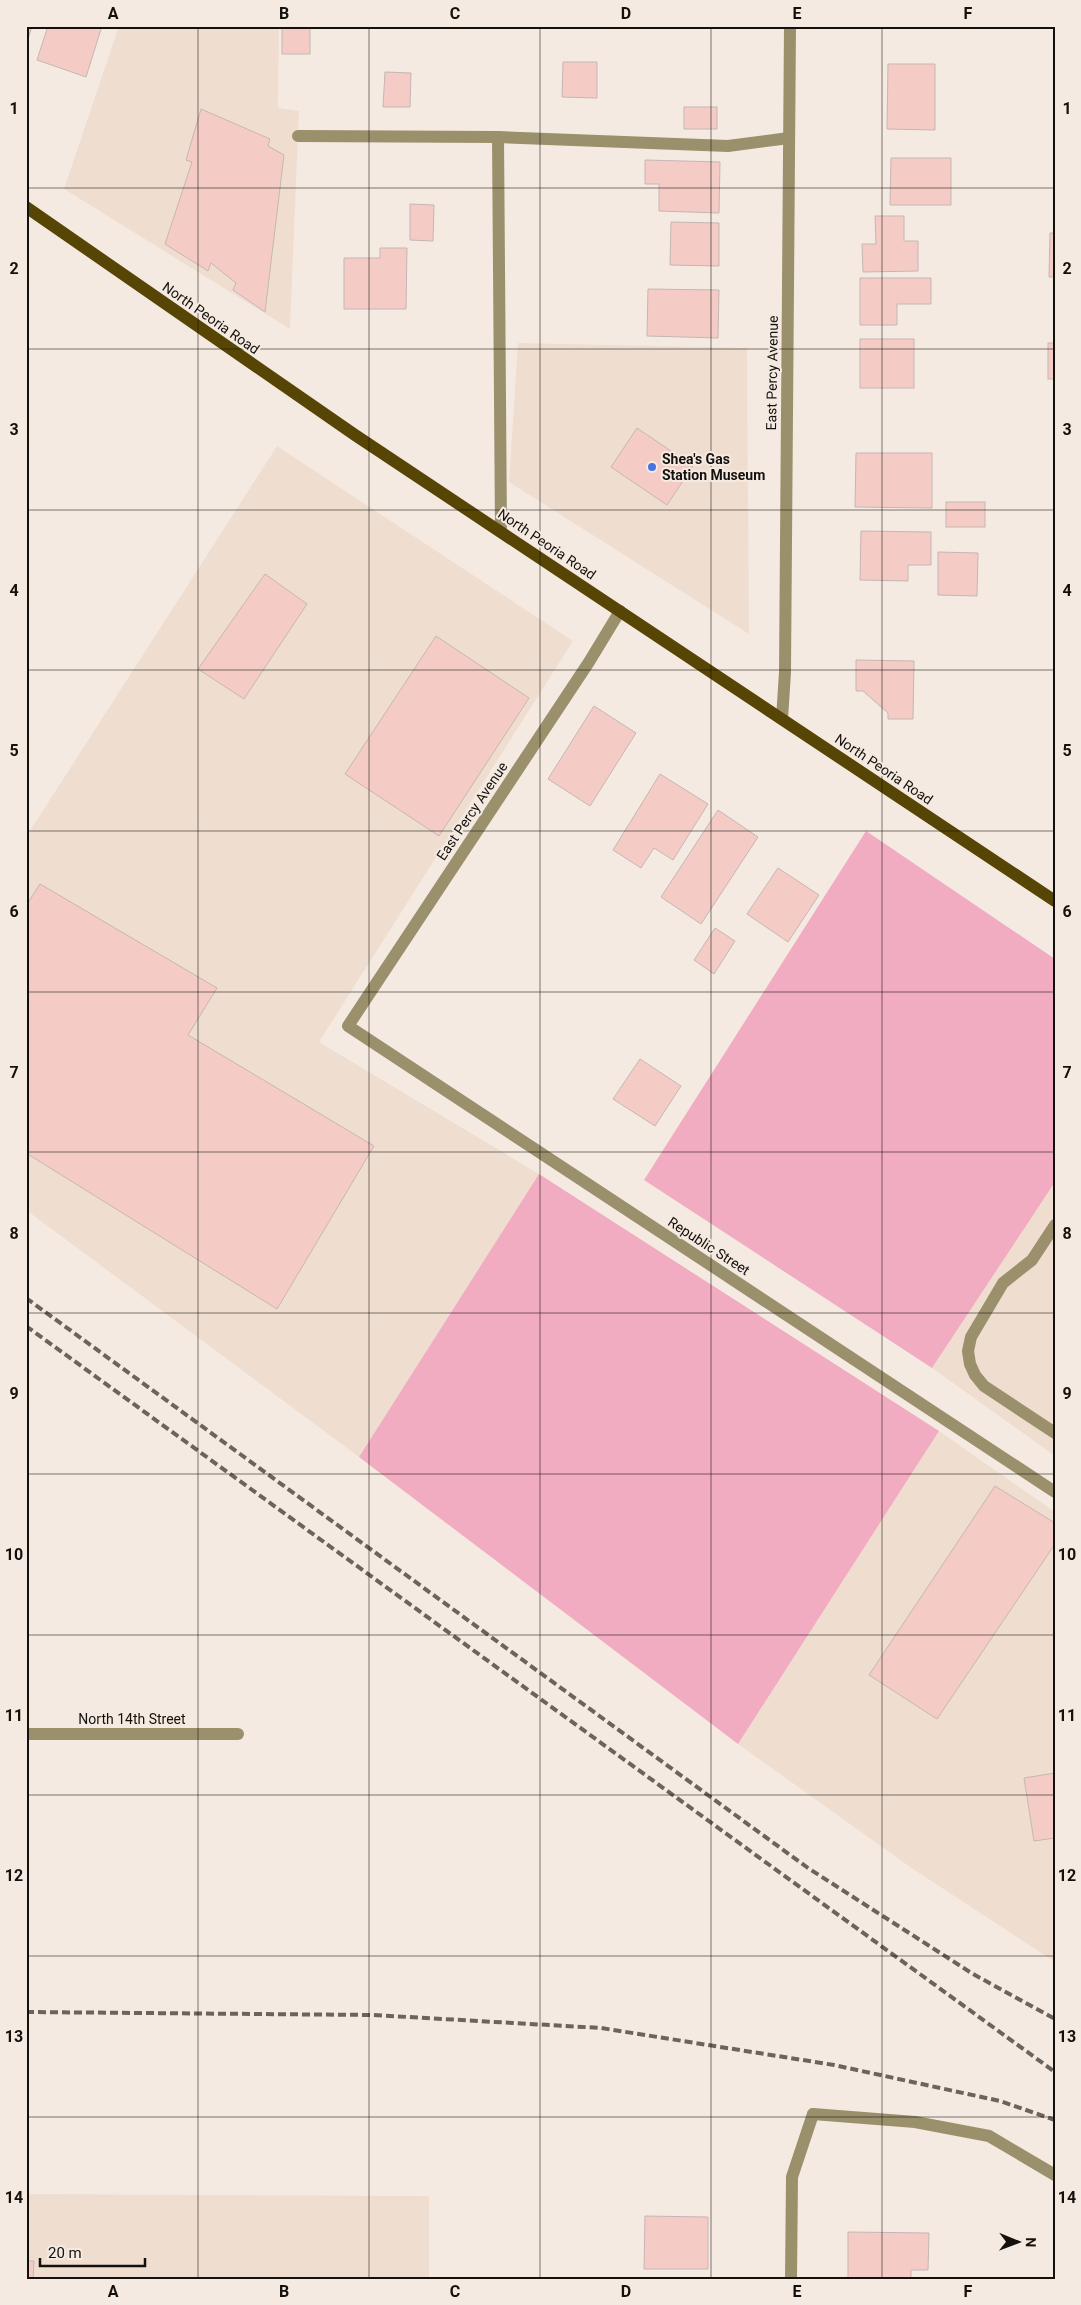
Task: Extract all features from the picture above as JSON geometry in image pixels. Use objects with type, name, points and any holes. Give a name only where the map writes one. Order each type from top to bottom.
[{"type":"main road","name":"North Peoria Road","points":[[26,207],[354,435],[1055,901]]},
{"type":"street","name":"East Percy Avenue","points":[[782,719],[785,672],[790,26]]},
{"type":"street","points":[[298,136],[498,137],[728,146],[789,138]]},
{"type":"street","points":[[498,137],[501,531]]},
{"type":"street","name":"East Percy Avenue","points":[[348,1026],[589,662],[620,611]]},
{"type":"street","name":"Republic Street","points":[[348,1026],[1055,1492]]},
{"type":"street","points":[[1055,1225],[1032,1260],[1003,1283],[971,1337],[968,1351],[970,1364],[975,1375],[984,1386],[1055,1432]]},
{"type":"street","name":"North 14th Street","points":[[26,1734],[238,1734]]},
{"type":"street","points":[[791,2279],[792,2177],[813,2114],[915,2122],[989,2136],[1055,2175]]},
{"type":"shaded area","points":[[119,26],[279,26],[278,108],[299,111],[290,329],[64,189]]},
{"type":"shaded area","points":[[518,343],[747,348],[749,634],[509,482]]},
{"type":"shaded area","points":[[277,446],[573,641],[319,1042],[539,1174],[359,1457],[26,1210],[26,837]]},
{"type":"shaded area","points":[[866,831],[1055,959],[1055,1182],[932,1368],[644,1180]]},
{"type":"shaded area","points":[[539,1174],[939,1431],[738,1744],[359,1457]]},
{"type":"shaded area","points":[[1055,1182],[1055,1456],[932,1368]]},
{"type":"shaded area","points":[[939,1431],[1055,1512],[1055,1962],[913,1869],[738,1744]]},
{"type":"shaded area","points":[[26,2194],[429,2196],[429,2279],[26,2279]]},
{"type":"building","points":[[26,26],[32,26],[26,46]]},
{"type":"building","points":[[48,26],[102,26],[86,77],[37,60]]},
{"type":"building","points":[[282,26],[310,26],[310,54],[282,54]]},
{"type":"building","points":[[563,62],[597,62],[597,98],[562,97]]},
{"type":"building","points":[[888,64],[935,64],[935,130],[887,129]]},
{"type":"building","points":[[385,72],[411,73],[410,107],[383,107]]},
{"type":"building","points":[[684,107],[717,107],[717,129],[684,129]]},
{"type":"building","points":[[201,109],[270,139],[268,146],[284,155],[265,312],[233,290],[236,283],[211,263],[208,271],[165,244],[192,162],[186,160]]},
{"type":"building","points":[[891,158],[951,158],[951,205],[890,205]]},
{"type":"building","points":[[645,160],[720,162],[719,213],[659,211],[659,184],[645,184]]},
{"type":"building","points":[[410,204],[434,205],[433,241],[410,240]]},
{"type":"building","points":[[875,216],[904,216],[904,241],[918,241],[918,271],[863,272],[862,244],[876,244]]},
{"type":"building","points":[[671,222],[719,223],[719,266],[670,265]]},
{"type":"building","points":[[1050,233],[1055,233],[1055,277],[1049,277]]},
{"type":"building","points":[[380,248],[407,248],[406,309],[344,309],[344,258],[380,258]]},
{"type":"building","points":[[860,278],[931,278],[931,304],[897,304],[897,325],[860,325]]},
{"type":"building","points":[[648,289],[719,290],[718,338],[647,336]]},
{"type":"building","points":[[860,339],[914,339],[914,388],[860,388]]},
{"type":"building","points":[[1048,343],[1055,343],[1055,379],[1048,379]]},
{"type":"building","points":[[637,428],[693,466],[667,505],[611,467]]},
{"type":"building","points":[[856,453],[932,453],[932,508],[855,507]]},
{"type":"building","points":[[946,502],[985,502],[985,527],[946,527]]},
{"type":"building","points":[[861,531],[931,532],[931,565],[908,565],[908,581],[860,580]]},
{"type":"building","points":[[938,552],[978,553],[977,596],[938,595]]},
{"type":"building","points":[[265,574],[307,604],[244,699],[198,669]]},
{"type":"building","points":[[436,636],[529,698],[439,836],[345,774]]},
{"type":"building","points":[[856,660],[914,661],[913,719],[888,719],[888,713],[863,691],[856,691]]},
{"type":"building","points":[[594,706],[636,733],[590,806],[548,779]]},
{"type":"building","points":[[660,774],[708,804],[673,860],[654,848],[641,868],[613,850]]},
{"type":"building","points":[[718,810],[758,837],[701,924],[661,897]]},
{"type":"building","points":[[778,868],[819,895],[788,942],[747,914]]},
{"type":"building","points":[[40,884],[217,988],[188,1035],[374,1146],[277,1309],[26,1153],[26,906]]},
{"type":"building","points":[[715,928],[735,941],[714,974],[694,960]]},
{"type":"building","points":[[640,1059],[681,1086],[655,1126],[613,1099]]},
{"type":"building","points":[[995,1486],[1055,1523],[1055,1544],[937,1719],[869,1675]]},
{"type":"building","points":[[1055,1773],[1055,1838],[1034,1841],[1024,1778]]},
{"type":"building","points":[[645,2216],[708,2217],[708,2269],[644,2269]]},
{"type":"building","points":[[848,2232],[929,2233],[928,2270],[911,2270],[911,2279],[848,2279]]},
{"type":"building","points":[[26,2261],[34,2261],[33,2279],[26,2279]]},
{"type":"railway","points":[[26,1298],[808,1868],[973,1974],[1055,2019]]},
{"type":"railway","points":[[26,1326],[1055,2072]]},
{"type":"railway","points":[[26,2012],[373,2015],[601,2028],[834,2065],[1000,2101],[1055,2120]]},
{"type":"place","name":"Shea's Gas Station Museum","points":[[652,467]]}]
